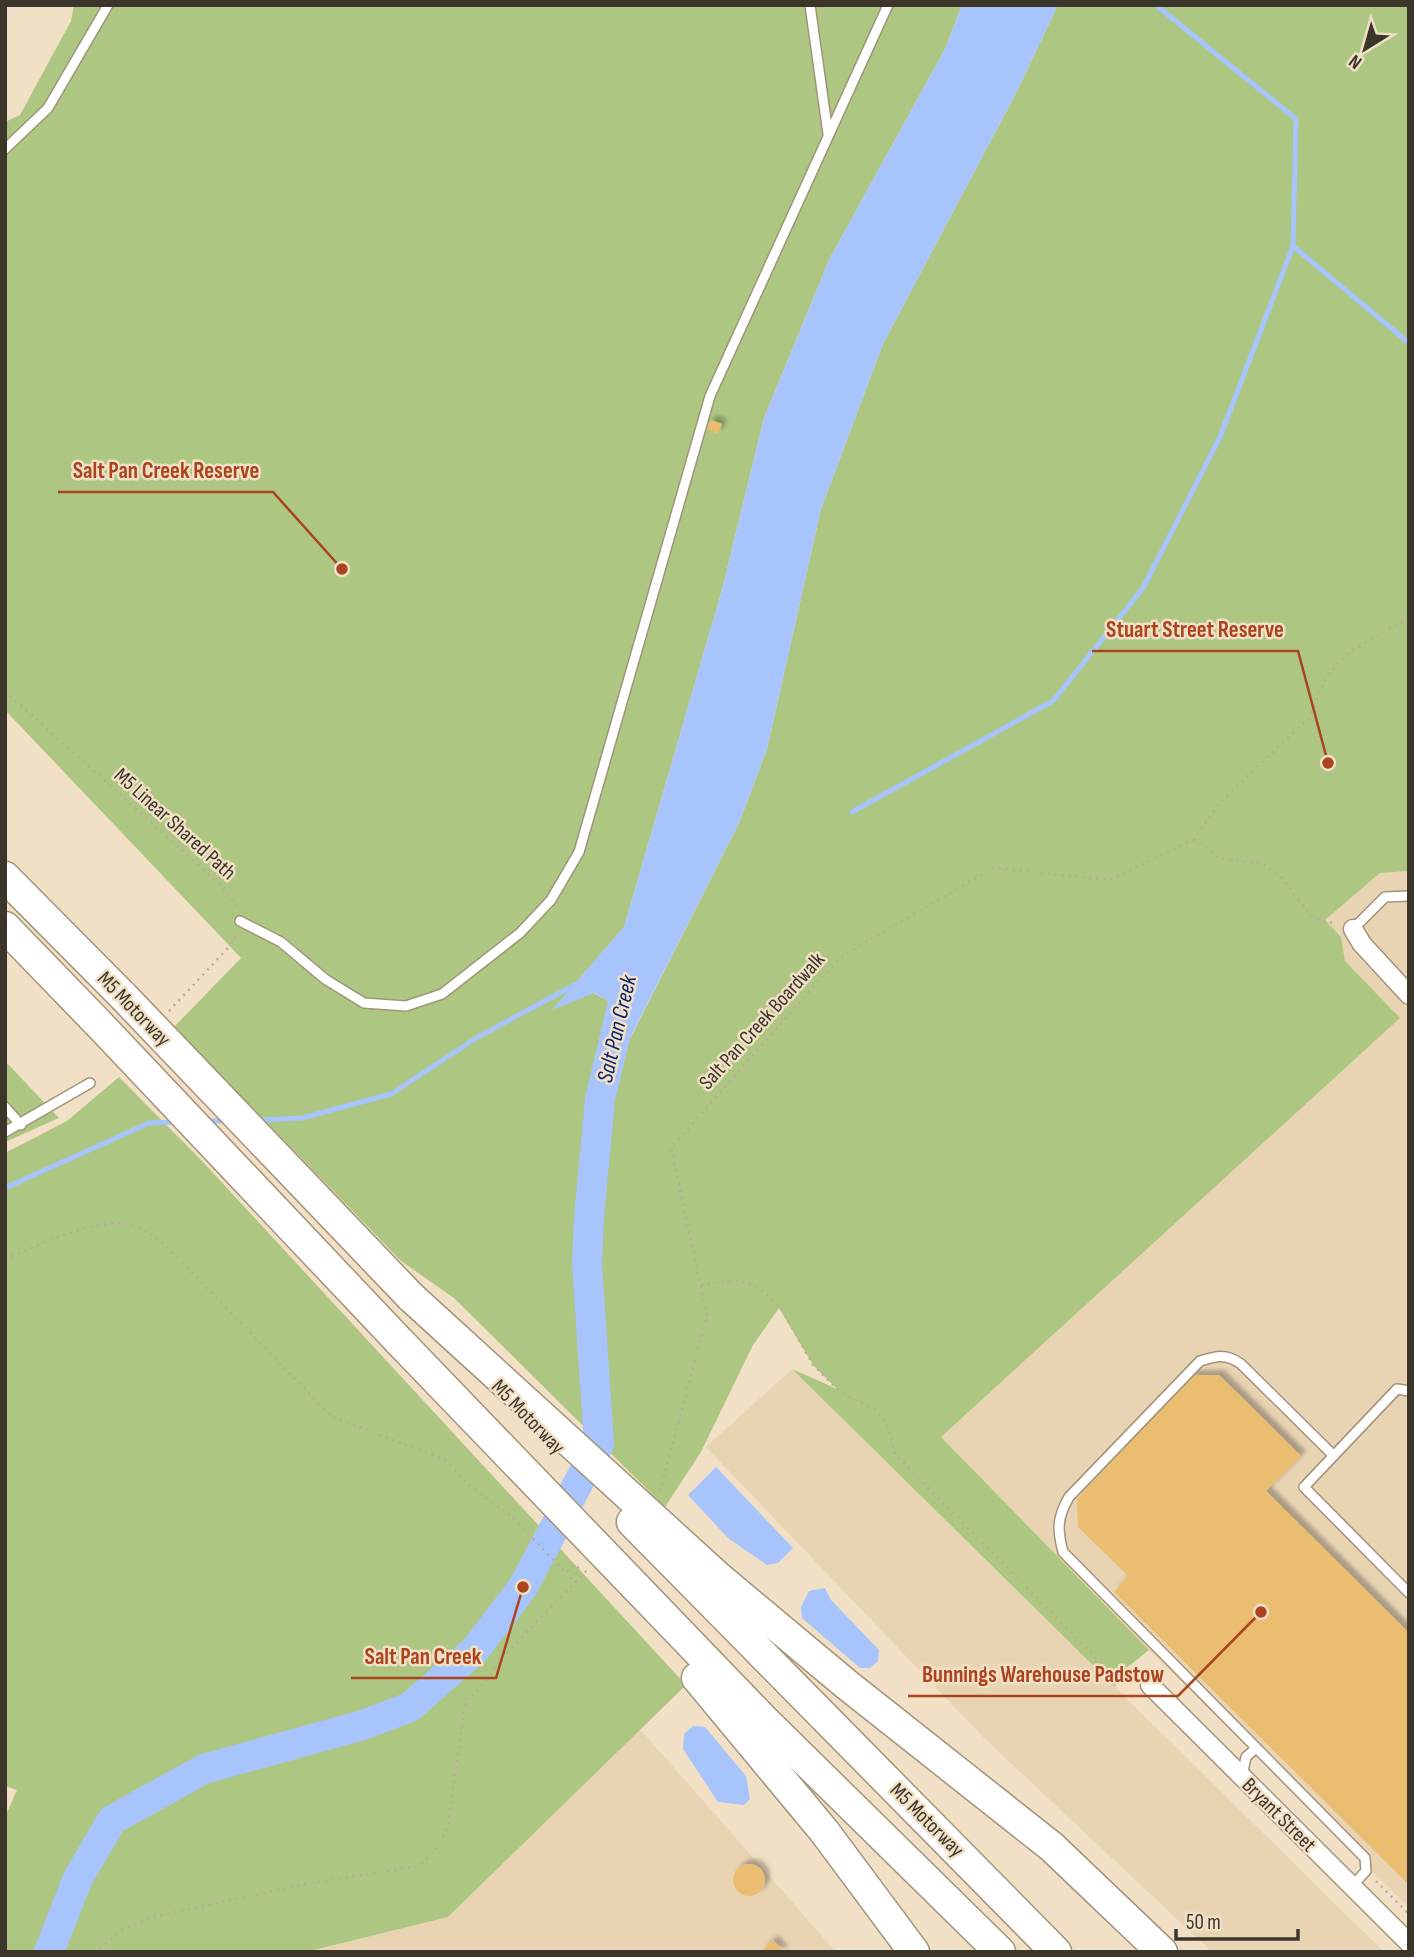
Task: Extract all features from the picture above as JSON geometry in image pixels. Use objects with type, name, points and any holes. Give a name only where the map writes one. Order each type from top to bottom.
[{"type":"highway","name":"M5 Motorway","points":[[5,877],[411,1297],[709,1585],[1056,1952]]},
{"type":"highway","name":"M5 Motorway","points":[[5,927],[398,1340],[665,1629],[1000,1952]]},
{"type":"highway","points":[[709,1585],[846,1684],[1052,1847],[1162,1952]]},
{"type":"highway","points":[[665,1629],[824,1831],[914,1952]]},
{"type":"street","points":[[1353,929],[1362,944],[1409,995]]},
{"type":"street","name":"Bryant Street","points":[[1150,1685],[1409,1943]]},
{"type":"lane","points":[[5,149],[48,108],[108,5]]},
{"type":"lane","points":[[810,5],[828,136]]},
{"type":"lane","points":[[240,921],[281,942],[325,979],[364,1003],[406,1006],[442,994],[520,933],[551,900],[579,852],[710,396],[888,5]]},
{"type":"lane","points":[[1353,929],[1385,897],[1409,896]]},
{"type":"lane","points":[[5,1132],[90,1083]]},
{"type":"lane","points":[[5,1107],[20,1125]]},
{"type":"lane","points":[[1333,1455],[1241,1364],[1231,1357],[1217,1356],[1200,1362],[1069,1497],[1059,1515],[1057,1530],[1063,1552],[1365,1858],[1366,1871],[1351,1887]]},
{"type":"lane","points":[[1409,1391],[1397,1389],[1304,1487],[1409,1593]]},
{"type":"lane","points":[[1241,1778],[1246,1757],[1256,1748]]},
{"type":"path","name":"Salt Pan Creek Boardwalk","points":[[659,1497],[707,1316],[671,1149],[839,958],[993,868],[1110,880],[1194,839],[1220,802],[1309,719],[1326,677],[1349,652],[1409,618]]},
{"type":"path","name":"M5 Linear Shared Path","points":[[5,691],[222,886],[236,904],[240,921]]},
{"type":"path","points":[[1194,839],[1221,859],[1261,863],[1282,878],[1311,916],[1322,922],[1353,929]]},
{"type":"path","points":[[168,1012],[228,948],[240,921]]},
{"type":"path","points":[[5,1259],[90,1228],[120,1224],[148,1232],[169,1249],[331,1416],[445,1460],[471,1487],[512,1516],[566,1573],[574,1565],[578,1567],[578,1571],[571,1578],[575,1582]]},
{"type":"path","points":[[701,1285],[738,1280],[759,1287],[782,1310],[813,1365],[839,1391],[875,1410],[887,1426],[895,1454],[1114,1676],[1124,1677],[1126,1686]]},
{"type":"path","points":[[94,1952],[125,1928],[153,1917],[301,1885],[419,1866],[439,1846],[448,1824],[466,1699],[486,1683],[502,1658],[594,1563]]},
{"type":"path","points":[[1366,1871],[1409,1914]]},
{"type":"shaded area","points":[[1409,871],[1409,1908],[1149,1650],[941,1437],[1399,1018],[1345,961],[1341,937],[1325,920],[1380,873]]},
{"type":"shaded area","points":[[792,1369],[1384,1952],[1212,1952],[986,1740],[706,1447]]},
{"type":"shaded area","points":[[640,1729],[836,1952],[306,1952],[448,1917]]},
{"type":"green space","points":[[74,5],[962,5],[945,49],[829,260],[764,418],[722,590],[624,927],[554,1008],[593,993],[624,1009],[629,1041],[739,823],[767,749],[821,509],[883,344],[1015,95],[1058,5],[1409,5],[1409,871],[1380,873],[1325,920],[1341,937],[1345,961],[1400,1018],[941,1437],[1149,1650],[1119,1674],[1115,1687],[792,1369],[837,1389],[813,1365],[779,1308],[753,1345],[701,1452],[665,1507],[454,1298],[401,1261],[174,1027],[241,958],[5,710],[5,122],[20,115],[71,21]]},
{"type":"green space","points":[[5,1061],[59,1118],[5,1142]]},
{"type":"green space","points":[[119,1077],[203,1162],[686,1685],[448,1917],[306,1952],[5,1952],[5,1817],[17,1790],[5,1786],[5,1153],[67,1121]]},
{"type":"water","points":[[962,5],[1058,5],[1015,95],[883,344],[821,509],[767,749],[739,823],[628,1042],[624,1009],[594,993],[552,1010],[624,927],[722,590],[764,418],[829,260],[945,49]]},
{"type":"water","points":[[716,1467],[793,1548],[778,1563],[767,1565],[728,1538],[688,1495]]},
{"type":"water","points":[[825,1588],[831,1600],[879,1650],[878,1661],[870,1668],[860,1668],[802,1618],[801,1607],[809,1591]]},
{"type":"water","points":[[693,1726],[705,1727],[746,1776],[750,1799],[744,1805],[718,1802],[683,1749],[684,1734]]},
{"type":"building","points":[[711,420],[722,424],[718,434],[707,429]]},
{"type":"building","points":[[1193,1375],[1219,1375],[1301,1456],[1266,1491],[1409,1633],[1409,1885],[1114,1592],[1128,1576],[1078,1527],[1077,1499]]},
{"type":"building","points":[[749,1864],[760,1869],[765,1880],[760,1891],[749,1896],[738,1891],[733,1880],[738,1869]]},
{"type":"building","points":[[773,1940],[784,1952],[761,1952]]},
{"type":"waterway","points":[[852,812],[1053,701],[1143,588],[1220,437],[1293,246],[1296,119],[1156,5]]},
{"type":"waterway","points":[[1293,246],[1409,343]]},
{"type":"waterway","name":"Salt Pan Creek","points":[[49,1952],[78,1878],[112,1820],[204,1769],[363,1725],[410,1707],[475,1650],[523,1587],[599,1444],[587,1264],[589,1218],[600,1099],[631,970]]},
{"type":"waterway","points":[[257,1120],[302,1118],[391,1094],[478,1037],[580,982]]},
{"type":"waterway","points":[[204,1121],[226,1121]]},
{"type":"waterway","points":[[5,1188],[149,1123],[177,1122]]},
{"type":"place","name":"Salt Pan Creek Reserve","points":[[342,569]]},
{"type":"place","name":"Stuart Street Reserve","points":[[1328,763]]},
{"type":"place","name":"Salt Pan Creek","points":[[523,1587]]},
{"type":"place","name":"Bunnings Warehouse Padstow","points":[[1261,1612]]}]
